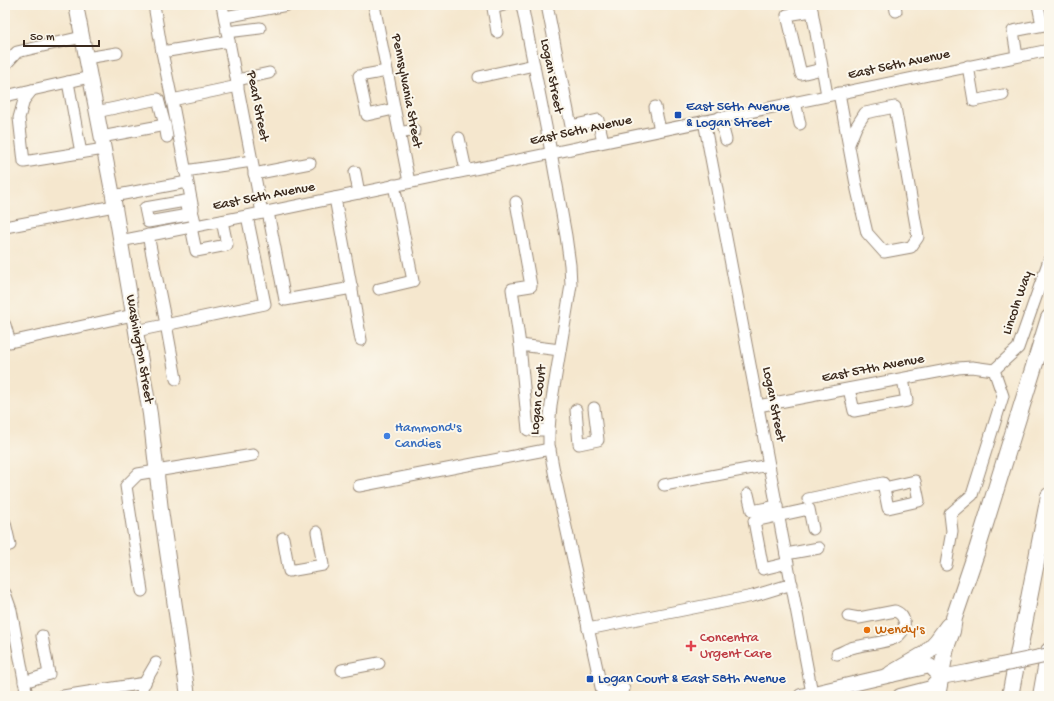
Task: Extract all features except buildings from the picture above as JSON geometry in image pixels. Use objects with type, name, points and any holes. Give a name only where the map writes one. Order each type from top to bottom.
[{"type":"highway","points":[[937,696],[946,647],[952,631],[954,618],[977,550],[1049,318]]},
{"type":"highway","points":[[1010,696],[1049,496]]},
{"type":"highway","points":[[891,674],[925,654],[954,618]]},
{"type":"highway","points":[[1041,696],[1049,650]]},
{"type":"main road","name":"Washington Street","points":[[76,5],[114,201],[150,414],[168,560],[188,696]]},
{"type":"main road","points":[[900,696],[931,688],[941,677],[1049,655]]},
{"type":"main road","points":[[818,693],[891,674],[930,666],[941,677]]},
{"type":"street","points":[[154,5],[186,176],[191,215],[194,226],[196,251],[227,245],[222,221]]},
{"type":"street","points":[[224,11],[251,5]]},
{"type":"street","points":[[224,11],[287,5]]},
{"type":"street","name":"Pennsylvania Street","points":[[374,5],[409,182]]},
{"type":"street","points":[[497,32],[492,6],[504,5]]},
{"type":"street","name":"Logan Street","points":[[522,5],[551,152]]},
{"type":"street","points":[[548,5],[571,126],[598,120],[603,142]]},
{"type":"street","points":[[1017,56],[1013,31],[1046,24],[1038,5]]},
{"type":"street","points":[[822,69],[801,74],[787,15],[811,8],[828,95]]},
{"type":"street","name":"Pearl Street","points":[[224,11],[254,174],[265,212],[285,300],[352,288]]},
{"type":"street","points":[[162,52],[260,28]]},
{"type":"street","points":[[5,65],[17,52],[82,37]]},
{"type":"street","name":"East 56th Avenue","points":[[120,241],[1049,50]]},
{"type":"street","points":[[86,58],[117,53]]},
{"type":"street","points":[[479,77],[534,65]]},
{"type":"street","points":[[968,66],[974,101],[1003,95]]},
{"type":"street","points":[[387,71],[359,76],[367,115],[394,109]]},
{"type":"street","points":[[172,100],[269,73]]},
{"type":"street","points":[[5,96],[90,77]]},
{"type":"street","points":[[68,82],[81,153]]},
{"type":"street","points":[[32,90],[24,100],[19,118],[24,162],[81,153],[102,143],[165,125]]},
{"type":"street","points":[[839,93],[849,144],[867,233],[884,252],[911,247],[918,237],[895,107],[864,113],[849,144]]},
{"type":"street","points":[[96,112],[158,99],[167,137]]},
{"type":"street","points":[[795,102],[800,124]]},
{"type":"street","points":[[655,107],[660,130]]},
{"type":"street","points":[[720,117],[726,140]]},
{"type":"street","name":"Logan Street","points":[[704,120],[792,584],[818,693]]},
{"type":"street","points":[[399,133],[415,130]]},
{"type":"street","points":[[460,138],[466,170]]},
{"type":"street","name":"Logan Court","points":[[551,152],[566,236],[571,275],[568,305],[549,430],[550,449],[603,695]]},
{"type":"street","points":[[5,227],[114,201],[186,176],[252,161]]},
{"type":"street","points":[[254,174],[310,163]]},
{"type":"street","points":[[355,172],[359,193]]},
{"type":"street","points":[[379,289],[413,281],[394,185]]},
{"type":"street","points":[[335,198],[362,340]]},
{"type":"street","points":[[516,202],[531,286],[512,289],[520,345],[528,430],[549,430]]},
{"type":"street","points":[[136,331],[265,304],[247,216]]},
{"type":"street","points":[[148,235],[176,379]]},
{"type":"street","name":"Lincoln Way","points":[[994,370],[1018,348],[1049,260]]},
{"type":"street","points":[[5,325],[7,343],[133,315]]},
{"type":"street","points":[[520,345],[560,350]]},
{"type":"street","name":"East 57th Avenue","points":[[758,406],[968,367],[994,370]]},
{"type":"street","points":[[946,565],[952,531],[950,514],[972,494],[1002,396],[994,370]]},
{"type":"street","points":[[849,389],[854,411],[907,401],[903,379]]},
{"type":"street","points":[[576,410],[579,444],[598,440],[594,408]]},
{"type":"street","points":[[359,486],[550,449]]},
{"type":"street","points":[[142,591],[126,486],[138,474],[254,456]]},
{"type":"street","points":[[664,484],[769,465]]},
{"type":"street","points":[[819,548],[787,558],[764,569],[754,521],[808,499],[883,483],[884,488]]},
{"type":"street","points":[[748,494],[752,511],[778,511]]},
{"type":"street","points":[[808,499],[813,528]]},
{"type":"street","points":[[5,523],[10,545],[5,546]]},
{"type":"street","points":[[283,538],[289,571],[323,565],[316,532]]},
{"type":"street","points":[[588,629],[753,596],[792,584]]},
{"type":"street","points":[[5,593],[11,610],[27,696]]},
{"type":"street","points":[[837,654],[852,647],[893,639],[899,634],[904,622],[900,613],[895,611],[859,618],[848,616]]},
{"type":"street","points":[[24,682],[49,674],[42,636]]},
{"type":"street","points":[[342,670],[379,663]]},
{"type":"street","points":[[143,696],[142,687],[156,664]]},
{"type":"street","points":[[63,696],[145,683]]},
{"type":"street","points":[[603,695],[624,689]]},
{"type":"place","name":"East 56th Avenue & Logan Street","points":[[678,115]]},
{"type":"place","name":"Hammond's Candies","points":[[387,436]]},
{"type":"place","name":"Wendy's","points":[[867,630]]},
{"type":"place","name":"Concentra Urgent Care","points":[[691,646]]},
{"type":"place","name":"Logan Court & East 58th Avenue","points":[[590,679]]}]
